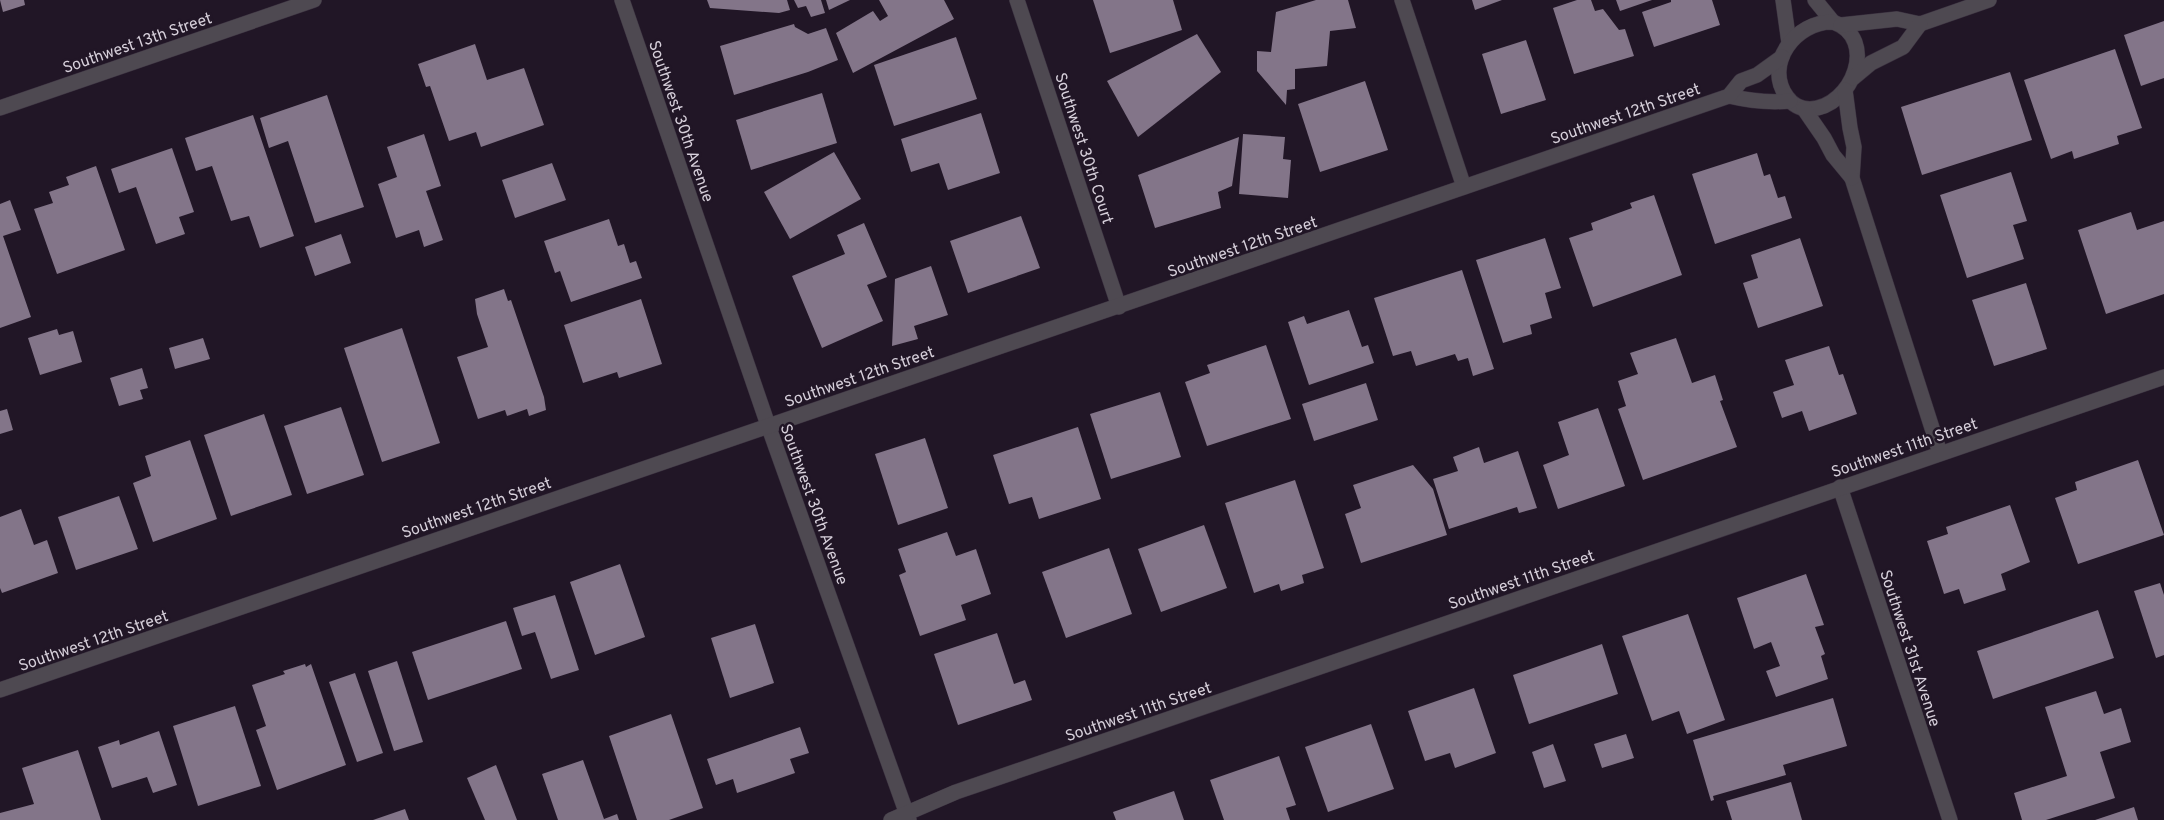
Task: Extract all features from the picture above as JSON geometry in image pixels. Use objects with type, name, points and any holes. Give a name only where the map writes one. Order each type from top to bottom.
[{"type":"street","name":"Southwest 13th Street","points":[[0,108],[314,0]]},
{"type":"street","name":"Southwest 30th Avenue","points":[[622,0],[768,425],[908,817]]},
{"type":"street","name":"Southwest 30th Court","points":[[1017,0],[1119,307]]},
{"type":"street","points":[[1402,0],[1464,186]]},
{"type":"street","points":[[1784,0],[1786,50],[1779,77],[1785,95],[1790,101],[1804,109],[1833,155],[1852,178]]},
{"type":"street","points":[[1815,0],[1837,24],[1850,34],[1857,52],[1849,84],[1848,120],[1854,147],[1852,178],[1940,453]]},
{"type":"street","points":[[1786,50],[1807,27],[1816,23],[1837,24],[1897,19],[1920,24],[1989,0]]},
{"type":"street","points":[[1804,109],[1821,107],[1837,98],[1871,64],[1903,47],[1920,24]]},
{"type":"street","name":"Southwest 12th Street","points":[[0,690],[1729,96],[1741,81],[1756,75],[1786,50]]},
{"type":"street","points":[[1729,96],[1773,103],[1790,101]]},
{"type":"street","name":"Southwest 11th Street","points":[[892,820],[908,817],[956,792],[2164,377]]},
{"type":"street","name":"Southwest 31st Avenue","points":[[1840,487],[1950,820]]},
{"type":"building","points":[[0,0],[24,0],[25,5],[3,12]]},
{"type":"building","points":[[707,0],[787,0],[790,10],[779,13],[710,8]]},
{"type":"building","points":[[794,0],[821,0],[825,13],[811,17],[806,6],[798,8]]},
{"type":"building","points":[[826,0],[850,0],[829,10]]},
{"type":"building","points":[[879,0],[944,0],[954,19],[853,73],[836,33],[873,11],[880,21],[888,16]]},
{"type":"building","points":[[1093,0],[1173,0],[1182,30],[1110,53]]},
{"type":"building","points":[[1316,0],[1348,0],[1356,28],[1330,31],[1327,66],[1295,69],[1295,89],[1287,90],[1286,105],[1257,71],[1257,51],[1271,52],[1276,12]]},
{"type":"building","points":[[1472,0],[1502,0],[1475,10]]},
{"type":"building","points":[[1577,0],[1591,0],[1595,11],[1603,9],[1619,30],[1625,29],[1634,56],[1574,74],[1553,8]]},
{"type":"building","points":[[1616,0],[1652,0],[1620,11]]},
{"type":"building","points":[[1671,0],[1712,0],[1720,25],[1654,47],[1642,12],[1671,2]]},
{"type":"building","points":[[2164,21],[2164,78],[2141,86],[2124,35]]},
{"type":"building","points":[[794,24],[795,27],[808,34],[826,28],[838,60],[808,72],[734,95],[720,46]]},
{"type":"building","points":[[1197,34],[1221,72],[1138,137],[1107,81]]},
{"type":"building","points":[[956,37],[977,99],[894,126],[874,65]]},
{"type":"building","points":[[1526,40],[1546,100],[1501,114],[1482,54]]},
{"type":"building","points":[[475,44],[487,80],[524,68],[544,125],[481,147],[476,132],[449,141],[430,86],[426,87],[418,64]]},
{"type":"building","points":[[2115,49],[2142,128],[2117,136],[2119,144],[2074,159],[2072,151],[2051,159],[2024,80]]},
{"type":"building","points":[[2010,72],[2032,140],[1922,175],[1901,107]]},
{"type":"building","points":[[1365,81],[1388,150],[1320,172],[1298,104]]},
{"type":"building","points":[[822,93],[837,143],[751,170],[736,120]]},
{"type":"building","points":[[327,95],[364,207],[315,223],[288,141],[269,148],[260,118]]},
{"type":"building","points":[[981,113],[1000,173],[948,190],[939,163],[911,172],[901,139]]},
{"type":"building","points":[[253,115],[294,236],[260,248],[249,216],[231,221],[212,166],[196,171],[185,138]]},
{"type":"building","points":[[424,134],[441,186],[426,191],[443,240],[424,247],[419,230],[396,238],[378,184],[397,177],[387,147]]},
{"type":"building","points":[[1243,134],[1285,137],[1283,159],[1291,160],[1288,198],[1239,194]]},
{"type":"building","points":[[1239,137],[1232,186],[1218,192],[1221,208],[1155,228],[1138,175]]},
{"type":"building","points":[[172,148],[194,212],[179,217],[185,234],[156,244],[136,187],[119,193],[111,169]]},
{"type":"building","points":[[834,152],[861,199],[790,239],[764,192]]},
{"type":"building","points":[[1757,153],[1764,176],[1770,174],[1778,198],[1785,196],[1792,218],[1715,244],[1692,174]]},
{"type":"building","points":[[552,163],[566,200],[515,218],[502,180]]},
{"type":"building","points":[[96,166],[125,250],[57,274],[34,209],[53,203],[49,192],[69,185],[66,177]]},
{"type":"building","points":[[2011,172],[2027,221],[2013,225],[2024,259],[1967,278],[1940,195]]},
{"type":"building","points":[[1654,195],[1682,275],[1593,307],[1569,238],[1593,230],[1591,223],[1632,208],[1630,203]]},
{"type":"building","points":[[10,200],[21,230],[3,236],[31,317],[0,328],[0,204]]},
{"type":"building","points":[[2131,212],[2137,230],[2164,221],[2164,294],[2106,314],[2078,230]]},
{"type":"building","points":[[1021,216],[1040,268],[968,293],[950,241]]},
{"type":"building","points":[[609,219],[618,246],[624,244],[630,263],[636,261],[642,278],[571,302],[560,271],[555,273],[544,241]]},
{"type":"building","points":[[864,223],[887,277],[867,285],[883,321],[822,348],[792,276],[845,254],[837,235]]},
{"type":"building","points":[[341,234],[351,263],[315,276],[305,247]]},
{"type":"building","points":[[1545,238],[1561,288],[1545,293],[1552,318],[1530,325],[1532,334],[1503,343],[1476,260]]},
{"type":"building","points":[[1800,238],[1823,306],[1758,328],[1743,283],[1758,278],[1751,255]]},
{"type":"building","points":[[931,266],[948,315],[914,326],[918,339],[892,346],[895,279]]},
{"type":"building","points":[[1462,270],[1494,369],[1473,376],[1468,358],[1458,361],[1455,354],[1416,366],[1411,351],[1393,356],[1374,298]]},
{"type":"building","points":[[2026,283],[2047,349],[1994,366],[1972,300]]},
{"type":"building","points":[[504,289],[508,301],[511,300],[544,397],[546,410],[529,416],[527,409],[507,416],[505,410],[478,419],[457,357],[488,347],[477,314],[475,299]]},
{"type":"building","points":[[641,299],[662,364],[619,378],[617,372],[583,383],[564,325]]},
{"type":"building","points":[[1349,310],[1362,347],[1368,345],[1374,363],[1309,385],[1288,322],[1304,316],[1307,324]]},
{"type":"building","points":[[402,328],[440,443],[382,462],[344,348]]},
{"type":"building","points":[[57,329],[59,335],[73,331],[82,362],[40,375],[28,338]]},
{"type":"building","points":[[203,338],[210,359],[175,369],[169,348]]},
{"type":"building","points":[[1676,338],[1692,383],[1715,375],[1723,400],[1720,401],[1737,447],[1643,480],[1618,409],[1626,406],[1618,381],[1638,374],[1630,353]]},
{"type":"building","points":[[1266,345],[1291,419],[1207,446],[1185,382],[1210,373],[1207,365]]},
{"type":"building","points":[[1829,346],[1839,375],[1843,374],[1857,414],[1809,431],[1802,411],[1782,418],[1773,392],[1794,385],[1785,360]]},
{"type":"building","points":[[142,368],[148,388],[140,390],[143,399],[119,406],[110,378]]},
{"type":"building","points":[[1366,383],[1378,420],[1314,441],[1302,404]]},
{"type":"building","points":[[1160,392],[1181,457],[1111,479],[1090,414]]},
{"type":"building","points":[[341,407],[364,475],[307,494],[284,426]]},
{"type":"building","points":[[1598,408],[1625,486],[1558,509],[1543,465],[1569,455],[1558,422]]},
{"type":"building","points":[[7,409],[13,430],[0,434],[0,411]]},
{"type":"building","points":[[264,414],[292,495],[231,516],[204,435]]},
{"type":"building","points":[[1078,427],[1101,499],[1039,519],[1032,497],[1009,504],[993,455]]},
{"type":"building","points":[[925,438],[948,508],[898,525],[875,454]]},
{"type":"building","points":[[190,440],[217,519],[153,542],[133,483],[151,476],[145,456]]},
{"type":"building","points":[[1479,447],[1484,463],[1518,451],[1537,508],[1519,513],[1517,507],[1449,529],[1433,479],[1458,471],[1453,457]]},
{"type":"building","points":[[2138,460],[2164,535],[2078,564],[2055,498],[2077,490],[2075,482]]},
{"type":"building","points":[[1413,465],[1433,489],[1447,535],[1361,563],[1345,514],[1361,508],[1353,485]]},
{"type":"building","points":[[1295,480],[1324,568],[1302,575],[1304,583],[1281,591],[1279,584],[1254,593],[1225,503]]},
{"type":"building","points":[[119,496],[138,549],[76,570],[58,517]]},
{"type":"building","points":[[2010,505],[2030,562],[2001,574],[2006,590],[1964,604],[1959,589],[1944,594],[1927,541],[1948,534],[1946,527]]},
{"type":"building","points":[[21,509],[34,545],[47,540],[58,573],[2,593],[0,588],[0,517]]},
{"type":"building","points":[[1204,525],[1227,588],[1161,612],[1138,549]]},
{"type":"building","points":[[947,532],[956,556],[976,549],[991,594],[961,605],[966,620],[920,636],[899,575],[906,572],[898,549]]},
{"type":"building","points":[[1109,548],[1132,614],[1066,638],[1042,572]]},
{"type":"building","points":[[620,564],[645,637],[595,655],[570,582]]},
{"type":"building","points":[[1806,574],[1824,625],[1815,627],[1825,654],[1821,656],[1828,679],[1776,697],[1766,671],[1780,666],[1771,642],[1754,649],[1737,598]]},
{"type":"building","points":[[2160,583],[2164,595],[2164,655],[2156,658],[2134,591]]},
{"type":"building","points":[[555,595],[579,670],[551,679],[535,632],[522,636],[513,608]]},
{"type":"building","points":[[2098,610],[2114,658],[1993,699],[1977,651]]},
{"type":"building","points":[[1688,614],[1725,720],[1687,734],[1679,711],[1652,721],[1622,636]]},
{"type":"building","points":[[506,621],[522,669],[428,700],[412,652]]},
{"type":"building","points":[[755,624],[774,683],[730,698],[711,638]]},
{"type":"building","points":[[997,633],[1014,684],[1025,680],[1032,700],[958,725],[934,654]]},
{"type":"building","points":[[1602,644],[1618,694],[1529,724],[1513,675]]},
{"type":"building","points":[[397,661],[423,742],[394,751],[368,671]]},
{"type":"building","points":[[305,664],[306,667],[311,664],[346,765],[277,790],[256,730],[266,726],[252,685],[285,674],[283,671]]},
{"type":"building","points":[[355,673],[383,753],[357,762],[329,682]]},
{"type":"building","points":[[1474,688],[1496,753],[1455,768],[1450,753],[1425,761],[1408,711]]},
{"type":"building","points":[[2096,691],[2104,714],[2121,708],[2131,742],[2100,752],[2115,798],[2046,820],[2022,820],[2014,793],[2067,776],[2045,707]]},
{"type":"building","points":[[1833,698],[1847,746],[1783,765],[1786,775],[1713,796],[1714,800],[1711,801],[1693,740]]},
{"type":"building","points":[[235,706],[261,786],[198,806],[173,726]]},
{"type":"building","points":[[671,714],[703,808],[669,820],[637,820],[609,736]]},
{"type":"building","points":[[1371,724],[1394,789],[1328,812],[1305,747]]},
{"type":"building","points":[[800,727],[809,753],[790,759],[795,773],[737,793],[733,779],[716,785],[707,759]]},
{"type":"building","points":[[159,731],[177,785],[153,793],[147,777],[112,788],[98,747],[119,740],[120,745]]},
{"type":"building","points":[[1626,734],[1634,758],[1602,768],[1594,744]]},
{"type":"building","points":[[1553,744],[1566,781],[1544,788],[1532,752]]},
{"type":"building","points":[[78,750],[101,820],[0,820],[0,813],[34,804],[22,768]]},
{"type":"building","points":[[1279,756],[1296,805],[1286,808],[1290,820],[1224,820],[1210,780]]},
{"type":"building","points":[[583,760],[604,819],[617,814],[619,820],[558,820],[542,774]]},
{"type":"building","points":[[496,765],[517,820],[485,820],[467,778]]},
{"type":"building","points":[[1791,782],[1802,820],[1732,820],[1726,801]]},
{"type":"building","points":[[1174,791],[1184,820],[1116,820],[1113,812]]},
{"type":"building","points":[[2134,807],[2138,820],[2095,820]]},
{"type":"building","points":[[405,809],[409,820],[373,820]]}]
